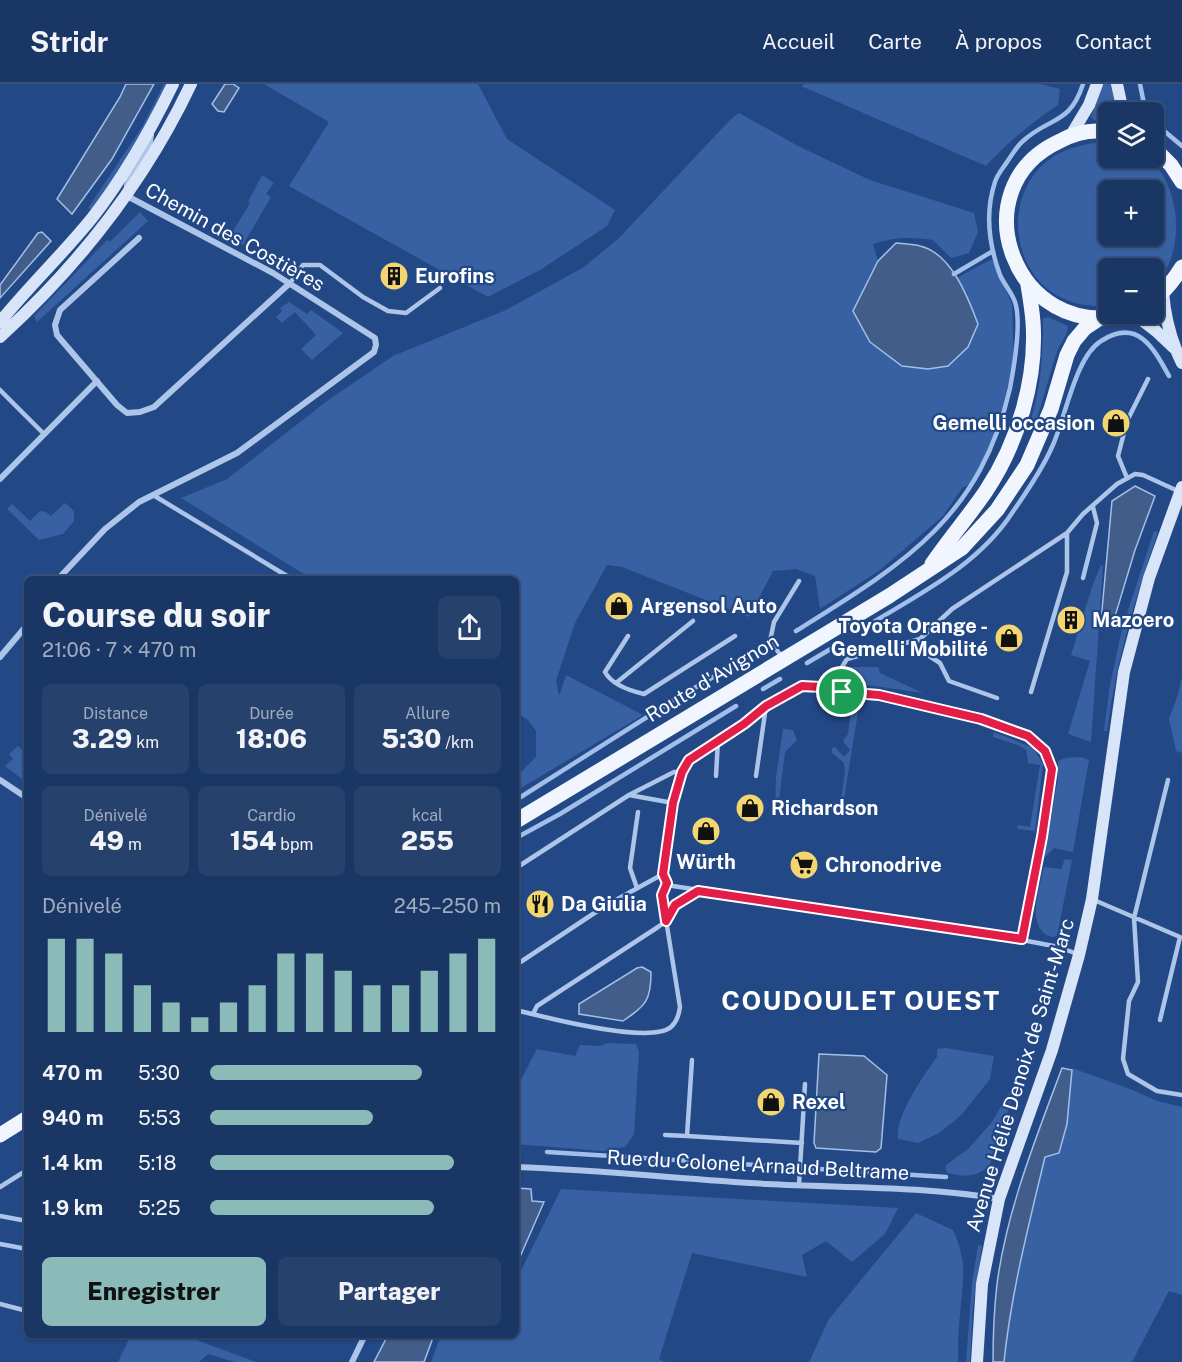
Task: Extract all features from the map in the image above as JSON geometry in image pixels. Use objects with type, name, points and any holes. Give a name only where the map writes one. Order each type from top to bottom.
[{"type":"main road","points":[[1098,132],[1071,135],[1050,145],[1032,159],[1018,178],[1010,199],[1006,222],[1008,244],[1016,266],[1028,285],[1060,310],[1079,316],[1098,318]]},
{"type":"main road","points":[[1164,158],[1181,179]]},
{"type":"main road","points":[[1164,290],[1176,278],[1182,267]]},
{"type":"main road","name":"Route d'Avignon","points":[[928,570],[987,490],[1016,431],[1031,367],[1033,323],[1028,285]]},
{"type":"main road","name":"Route d'Avignon","points":[[519,819],[890,596],[962,548],[997,510],[1027,465],[1051,409],[1067,355],[1074,341],[1085,328],[1098,319]]},
{"type":"main road","points":[[0,1135],[24,1120]]},
{"type":"street","points":[[0,322],[114,188],[152,127],[173,84]]},
{"type":"street","points":[[0,337],[28,311],[92,241],[127,196],[178,113],[192,84]]},
{"type":"street","points":[[1071,135],[1089,105],[1097,84]]},
{"type":"street","points":[[1117,84],[1121,102]]},
{"type":"street","points":[[127,196],[125,189],[127,182],[149,148],[152,127]]},
{"type":"street","points":[[100,206],[107,207],[118,197],[127,196]]},
{"type":"street","name":"Chemin des Costières","points":[[127,196],[291,283],[375,338],[374,352],[237,453],[153,495]]},
{"type":"street","points":[[139,238],[60,310],[55,326],[57,334],[117,405],[127,413],[140,412],[154,407],[291,283]]},
{"type":"street","points":[[67,246],[75,249],[81,244],[92,241]]},
{"type":"street","points":[[1164,313],[1174,348],[1182,363]]},
{"type":"street","points":[[1147,324],[1174,348]]},
{"type":"street","points":[[0,479],[97,381]]},
{"type":"street","name":"Avenue Hélie Denoix de Saint-Marc","points":[[977,1362],[982,1284],[999,1199],[1052,1050],[1079,955],[1092,899],[1124,672],[1149,578],[1181,489]]},
{"type":"street","points":[[61,576],[105,529],[139,502],[153,495]]},
{"type":"street","points":[[0,657],[24,629]]},
{"type":"street","points":[[0,780],[24,796]]},
{"type":"street","name":"Rue du Colonel Arnaud Beltrame","points":[[519,1167],[799,1185],[887,1188],[999,1199]]},
{"type":"street","points":[[351,1362],[363,1338]]},
{"type":"lane","points":[[291,283],[303,265],[320,265],[363,297],[388,310],[406,313],[440,288]]},
{"type":"lane","points":[[1127,478],[1118,456],[1126,421],[1149,380]]},
{"type":"lane","points":[[0,390],[44,434]]},
{"type":"lane","points":[[842,692],[842,667],[847,659],[920,639],[952,609],[1067,533],[1083,514],[1127,478],[1135,474],[1143,475],[1181,489]]},
{"type":"lane","points":[[153,495],[287,576]]},
{"type":"lane","points":[[1083,578],[1097,523],[1094,507]]},
{"type":"lane","points":[[1031,692],[1067,572],[1067,533]]},
{"type":"lane","points":[[784,659],[770,641],[774,622],[799,581]]},
{"type":"lane","points":[[616,683],[693,621]]},
{"type":"lane","points":[[628,636],[605,672],[616,683],[644,694],[735,636]]},
{"type":"lane","points":[[920,639],[923,652],[940,663],[949,681],[997,698]]},
{"type":"lane","points":[[1022,939],[1042,837],[1052,769],[1045,751],[1028,736],[981,719],[879,695],[802,686],[766,706],[744,724],[689,760],[682,772],[673,803],[663,874],[667,883],[682,889],[1022,939],[1059,947],[1079,955]]},
{"type":"lane","points":[[756,776],[766,706]]},
{"type":"lane","points":[[716,776],[718,740]]},
{"type":"lane","points":[[519,866],[629,795],[674,772],[682,772]]},
{"type":"lane","points":[[1168,780],[1134,918],[1138,982],[1129,1000],[1123,1059],[1128,1074],[1157,1091],[1182,1095]]},
{"type":"lane","points":[[629,795],[673,803]]},
{"type":"lane","points":[[637,888],[630,868],[638,812]]},
{"type":"lane","points":[[519,963],[563,933],[663,874]]},
{"type":"lane","points":[[519,1010],[595,1027],[647,1034],[660,1033],[671,1027],[678,1017],[680,1006],[662,895],[667,883]]},
{"type":"lane","points":[[533,1014],[537,1006],[666,921],[675,905],[698,891]]},
{"type":"lane","points":[[1092,899],[1181,938],[1160,1020]]},
{"type":"lane","points":[[687,1136],[692,1060]]},
{"type":"lane","points":[[799,1185],[805,1084]]},
{"type":"lane","points":[[665,1135],[802,1143]]},
{"type":"lane","points":[[0,1187],[24,1172]]},
{"type":"lane","points":[[0,1216],[24,1220]]},
{"type":"lane","points":[[0,1244],[24,1248]]},
{"type":"lane","points":[[0,1304],[24,1310]]},
{"type":"shaded area","points":[[126,84],[154,84],[112,159],[72,214],[57,199]]},
{"type":"shaded area","points":[[164,84],[169,84],[141,140],[93,210],[88,208],[142,127]]},
{"type":"shaded area","points":[[225,84],[233,84],[239,88],[224,112],[218,111],[212,104]]},
{"type":"shaded area","points":[[264,84],[478,84],[507,139],[615,210],[607,226],[540,270],[488,297],[289,186],[329,122]]},
{"type":"shaded area","points":[[805,84],[1040,84],[1060,89],[1058,105],[1020,133],[986,166],[801,86]]},
{"type":"shaded area","points":[[1103,84],[1111,84],[1114,102],[1098,102],[1098,120],[1091,117]]},
{"type":"shaded area","points":[[739,113],[798,146],[870,180],[974,213],[978,232],[969,253],[951,258],[933,240],[917,238],[903,238],[873,244],[878,261],[867,280],[968,295],[957,278],[992,259],[1012,304],[1014,362],[1000,417],[989,449],[970,484],[962,488],[943,516],[880,570],[820,609],[815,576],[796,569],[773,571],[749,617],[622,567],[607,565],[575,623],[556,681],[559,696],[566,675],[643,715],[519,789],[519,774],[536,757],[536,731],[528,720],[519,714],[519,576],[307,576],[181,498],[227,479],[327,401],[393,356],[506,310],[584,267],[619,238]]},
{"type":"shaded area","points":[[1098,143],[1098,168],[1157,168],[1169,187],[1176,216],[1174,247],[1164,272],[1164,258],[1098,258],[1098,306],[1067,300],[1048,290],[1034,275],[1024,257],[1019,237],[1018,217],[1023,197],[1032,178],[1046,162],[1068,150]]},
{"type":"shaded area","points":[[262,175],[274,183],[266,194],[271,197],[243,245],[229,238],[250,203],[248,202]]},
{"type":"shaded area","points":[[140,212],[148,221],[37,322],[34,316],[107,240],[110,242]]},
{"type":"shaded area","points":[[42,232],[51,241],[0,298],[0,285],[38,233]]},
{"type":"shaded area","points":[[896,243],[920,246],[941,257],[957,278],[969,301],[978,324],[968,347],[948,366],[928,369],[902,366],[870,342],[853,311],[878,261]]},
{"type":"shaded area","points":[[289,302],[307,314],[311,310],[343,333],[312,360],[301,349],[316,335],[295,312],[282,323],[276,317],[282,311],[280,308]]},
{"type":"shaded area","points":[[1048,317],[1068,326],[1068,329],[1057,352],[1036,420],[1030,430],[1028,428],[1036,401],[1040,374],[1043,318]]},
{"type":"shaded area","points":[[1135,486],[1155,496],[1135,550],[1113,623],[1101,621],[1112,501]]},
{"type":"shaded area","points":[[65,503],[74,511],[74,521],[63,534],[39,540],[7,509],[12,504],[30,521],[40,511],[51,516]]},
{"type":"shaded area","points":[[1154,531],[1158,532],[1127,630],[1107,731],[1104,731],[1110,685],[1122,629]]},
{"type":"shaded area","points":[[1101,565],[1103,566],[1091,742],[1068,734],[1090,661],[1071,655]]},
{"type":"shaded area","points":[[850,667],[878,667],[880,673],[923,693],[867,685],[850,678]]},
{"type":"shaded area","points":[[1182,677],[1182,753],[1176,751],[1169,719]]},
{"type":"shaded area","points":[[851,711],[858,712],[843,805],[855,807],[848,812],[840,808],[844,763],[832,753],[832,748],[835,747],[844,757],[850,750],[843,741],[848,734]]},
{"type":"shaded area","points":[[783,729],[793,730],[797,740],[785,752],[778,809],[775,809],[776,777]]},
{"type":"shaded area","points":[[994,732],[1033,748],[1043,764],[1035,831],[1018,829],[1017,825],[1030,827],[1040,765],[1028,763],[1026,750],[993,737]]},
{"type":"shaded area","points":[[18,746],[24,752],[24,781],[5,766],[13,759],[9,754]]},
{"type":"shaded area","points":[[1080,757],[1089,760],[1073,852],[1054,848],[1044,858],[1058,778],[1058,761]]},
{"type":"shaded area","points":[[1065,859],[1072,860],[1057,936],[1052,937],[1043,933],[1038,926],[1037,896],[1044,867],[1061,869]]},
{"type":"shaded area","points":[[642,967],[651,972],[648,996],[642,1006],[623,1021],[579,1014],[579,1004]]},
{"type":"shaded area","points":[[608,1043],[636,1044],[639,1052],[634,1134],[625,1147],[602,1151],[519,1144],[519,1083],[537,1049],[575,1056],[580,1045],[600,1046]]},
{"type":"shaded area","points":[[946,1048],[994,1056],[990,1079],[963,1113],[939,1133],[918,1143],[898,1139],[898,1130],[905,1108],[937,1057],[937,1049]]},
{"type":"shaded area","points":[[819,1054],[864,1056],[887,1075],[881,1148],[876,1152],[816,1148],[814,1143]]},
{"type":"shaded area","points":[[1062,1068],[1072,1070],[1067,1124],[1059,1153],[1045,1157],[1016,1284],[1004,1362],[993,1362],[997,1284],[1008,1228],[1023,1174]]},
{"type":"shaded area","points":[[1072,1068],[1157,1101],[1182,1107],[1182,1295],[1169,1291],[1132,1362],[1004,1362],[1016,1284],[1045,1157],[1059,1153],[1067,1124]]},
{"type":"shaded area","points":[[1021,1072],[990,1164],[976,1174],[947,1173],[945,1166],[969,1148],[992,1122]]},
{"type":"shaded area","points":[[519,1188],[531,1189],[532,1201],[544,1202],[519,1259]]},
{"type":"shaded area","points":[[561,1189],[898,1208],[885,1234],[852,1262],[826,1241],[802,1255],[807,1277],[692,1253],[659,1359],[665,1362],[431,1362],[440,1338],[519,1338],[519,1275]]},
{"type":"shaded area","points":[[916,1213],[953,1230],[961,1252],[963,1281],[958,1362],[809,1362],[829,1319]]},
{"type":"shaded area","points":[[978,1245],[982,1246],[973,1306],[970,1362],[966,1362],[972,1283]]},
{"type":"shaded area","points":[[130,1338],[191,1338],[256,1362],[235,1362],[208,1354],[199,1362],[118,1362]]},
{"type":"shaded area","points":[[386,1338],[433,1338],[424,1362],[374,1362]]},
{"type":"waterway","points":[[796,631],[870,583],[932,534],[957,505],[979,472],[997,433],[1010,388],[1018,333],[1015,302],[1000,275],[993,252],[989,217],[992,193],[997,177],[1019,145],[1033,133],[1065,114],[1072,107],[1083,84]]},
{"type":"waterway","points":[[1140,84],[1144,102]]},
{"type":"waterway","points":[[1164,131],[1182,146]]},
{"type":"waterway","points":[[954,274],[993,251]]},
{"type":"waterway","points":[[862,629],[944,579],[963,565],[998,532],[1044,464],[1057,435],[1077,374],[1092,349],[1101,341],[1114,335],[1135,334],[1151,347],[1169,376]]},
{"type":"waterway","points":[[807,663],[834,647]]},
{"type":"waterway","points":[[519,798],[674,700],[749,656]]},
{"type":"waterway","points":[[763,689],[780,679]]},
{"type":"waterway","points":[[519,836],[560,814],[736,706]]},
{"type":"waterway","points":[[547,1152],[946,1177]]},
{"type":"place","name":"Eurofins","points":[[394,276]]},
{"type":"place","name":"Gemelli occasion","points":[[1116,423]]},
{"type":"place","name":"Argensol Auto","points":[[619,606]]},
{"type":"place","name":"Mazoero","points":[[1071,620]]},
{"type":"place","name":"Toyota Orange - Gemelli Mobilité","points":[[1009,638]]},
{"type":"place","name":"Richardson","points":[[750,808]]},
{"type":"place","name":"Würth","points":[[706,831]]},
{"type":"place","name":"Chronodrive","points":[[804,865]]},
{"type":"place","name":"Da Giulia","points":[[540,904]]},
{"type":"place","name":"Rexel","points":[[771,1102]]},
{"type":"district","name":"COUDOULET OUEST","points":[[861,1000]]},
{"type":"route","points":[[802,686],[821,687],[842,692],[879,695],[981,719],[1028,736],[1045,751],[1052,769],[1042,837],[1022,939],[698,891],[675,905],[666,921],[662,895],[667,883],[663,874],[673,803],[682,772],[689,760],[744,724],[766,706],[802,686]]}]
